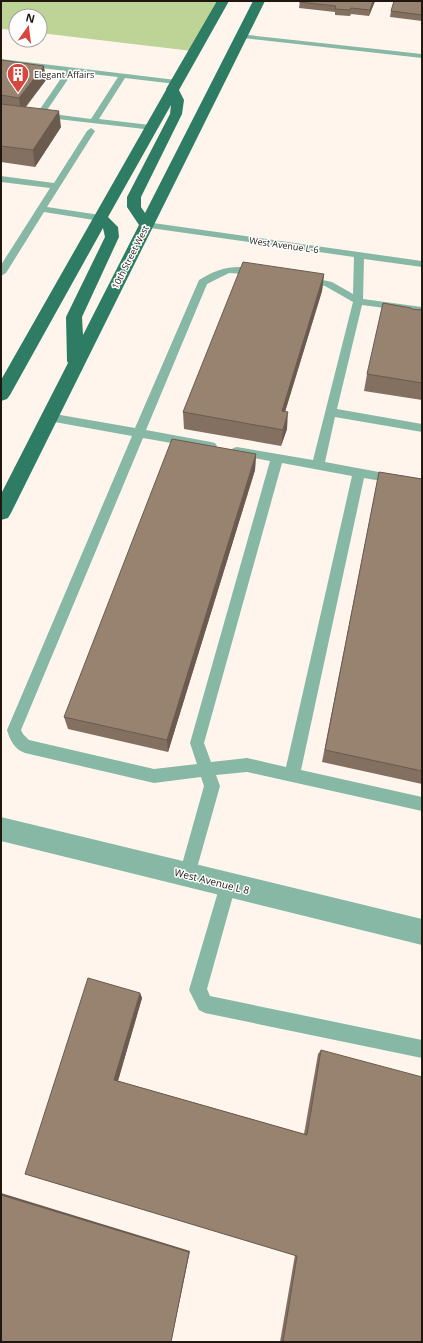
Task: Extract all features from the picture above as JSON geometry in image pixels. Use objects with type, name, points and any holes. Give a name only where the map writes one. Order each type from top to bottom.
[{"type":"main road","points":[[1,395],[150,128],[223,1]]},
{"type":"main road","name":"10th Street West","points":[[1,513],[259,1]]},
{"type":"main road","points":[[146,225],[134,207],[134,197],[176,114],[178,100],[174,86]]},
{"type":"main road","points":[[75,365],[74,317],[112,237],[111,226],[100,218]]},
{"type":"street","name":"West Avenue L 8","points":[[1,829],[422,932]]},
{"type":"lane","points":[[242,36],[422,56]]},
{"type":"lane","points":[[1,61],[122,76],[174,86]]},
{"type":"lane","points":[[71,70],[40,115],[150,128]]},
{"type":"lane","points":[[94,121],[122,76]]},
{"type":"lane","points":[[1,273],[91,131]]},
{"type":"lane","points":[[1,179],[56,186]]},
{"type":"lane","points":[[41,209],[100,218]]},
{"type":"lane","name":"West Avenue L-6","points":[[146,225],[422,264]]},
{"type":"lane","points":[[318,466],[358,301],[358,255]]},
{"type":"lane","points":[[274,274],[237,268],[227,269],[203,282],[14,730],[17,738],[24,746],[154,776],[247,765],[422,804]]},
{"type":"lane","points":[[288,277],[328,284],[358,301],[422,310]]},
{"type":"lane","points":[[331,412],[422,428]]},
{"type":"lane","points":[[49,418],[422,484]]},
{"type":"lane","points":[[187,875],[212,786],[197,743],[277,458]]},
{"type":"lane","points":[[292,775],[359,473]]},
{"type":"lane","points":[[228,885],[198,990],[205,1004],[422,1049]]},
{"type":"green space","points":[[1,1],[221,1],[192,51],[48,34],[48,8],[8,8],[8,29],[1,29]]},
{"type":"building","points":[[373,1],[370,10],[351,8],[350,10],[335,9],[336,6],[299,2]]},
{"type":"building","points":[[394,1],[422,1],[422,15],[391,11]]},
{"type":"building","points":[[1,60],[44,66],[19,98],[1,95]]},
{"type":"building","points":[[1,104],[59,111],[33,150],[1,146]]},
{"type":"building","points":[[243,262],[324,274],[282,411],[288,412],[283,430],[183,412]]},
{"type":"building","points":[[383,303],[422,310],[422,383],[367,374]]},
{"type":"building","points":[[172,439],[256,454],[167,740],[64,717]]},
{"type":"building","points":[[379,472],[422,479],[422,771],[325,750]]},
{"type":"building","points":[[88,978],[140,993],[114,1080],[307,1135],[321,1050],[422,1077],[422,1342],[283,1342],[297,1256],[25,1174]]},
{"type":"building","points":[[1,1195],[189,1252],[171,1342],[1,1342]]},
{"type":"place","name":"Elegant Affairs","points":[[18,94]]}]
